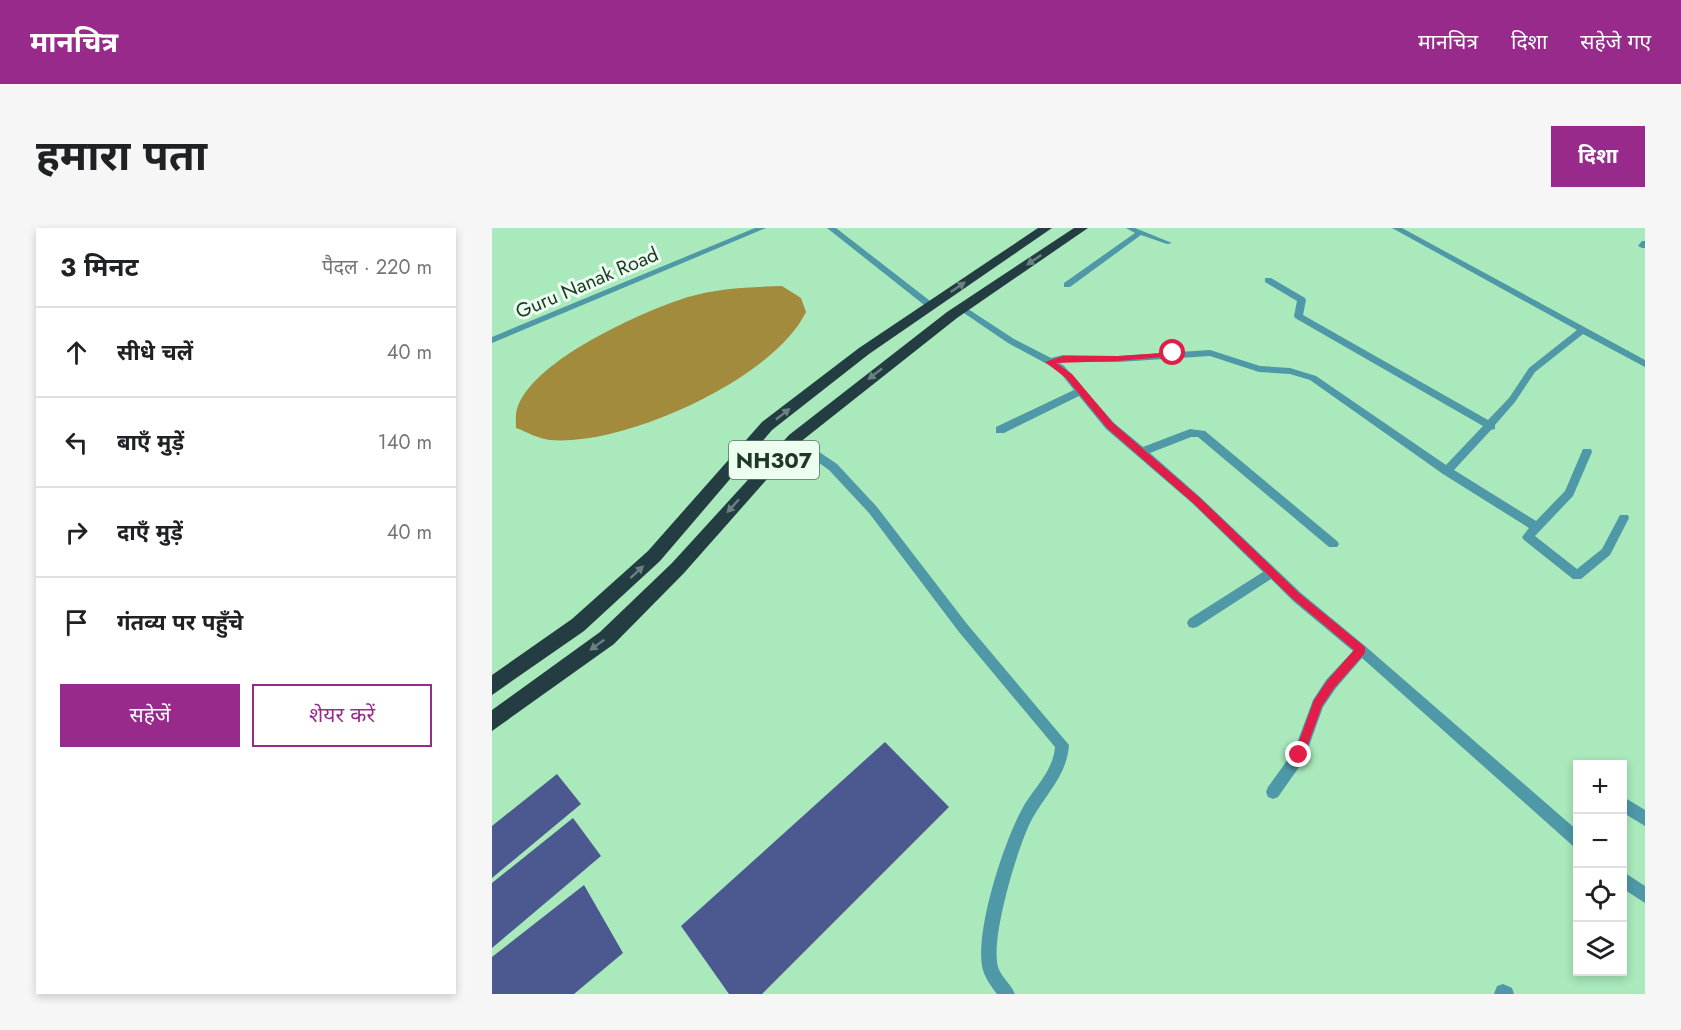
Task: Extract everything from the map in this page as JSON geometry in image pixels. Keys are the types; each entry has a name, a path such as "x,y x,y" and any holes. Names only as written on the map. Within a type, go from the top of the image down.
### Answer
{"highway":[{"name":"NH307","path":"492,686 578,625 654,556 767,426 864,351 1046,228"},
{"name":"NH307","path":"492,722 607,638 678,568 794,439 962,309 1082,228"}],"street":[{"name":"Guru Nanak Road","path":"492,340 762,228"},
{"path":"831,228 931,306"},
{"path":"1396,228 1645,364"},
{"path":"1268,280 1302,300 1298,316 1491,426"},
{"path":"962,309 1060,368 1110,426 1197,500 1271,573 1573,838"},
{"path":"1447,471 1491,426 1532,370 1584,329"},
{"path":"1049,362 1063,358 1118,359 1200,352 1259,369 1300,373 1313,378 1447,471 1537,527"},
{"path":"999,430 1080,391"},
{"path":"1142,452 1190,433 1201,434 1333,544"},
{"path":"794,439 833,467 873,510 963,628 1062,745 1058,766 1026,816 1008,865 996,913 990,967 1007,994"},
{"path":"1587,452 1569,494 1528,537 1576,576 1606,552 1623,519"},
{"path":"1193,623 1271,573"},
{"path":"1274,792 1299,755 1318,704 1330,684 1361,650"},
{"path":"1627,806 1645,819"},
{"path":"1627,881 1645,895"}],"lane":[{"path":"1129,228 1140,233 1151,234 1169,243"},
{"path":"1066,285 1140,233"}],"shaded area":[{"path":"782,286 801,298 806,312 789,337 763,361 730,384 693,404 655,420 616,432 581,439 550,440 516,428 517,408 529,388 546,371 567,355 618,326 668,304 699,294"}],"building":[{"path":"885,742 949,807 762,994 729,994 681,926"},
{"path":"557,774 581,804 492,878 492,826"},
{"path":"573,818 601,856 492,948 492,883"},
{"path":"584,885 623,953 574,994 492,994 492,957"}],"route":[{"path":"1173,353 1118,359 1063,358 1049,362 1069,376 1110,426 1197,500 1297,597 1361,650 1330,684 1318,704 1299,755"}]}
